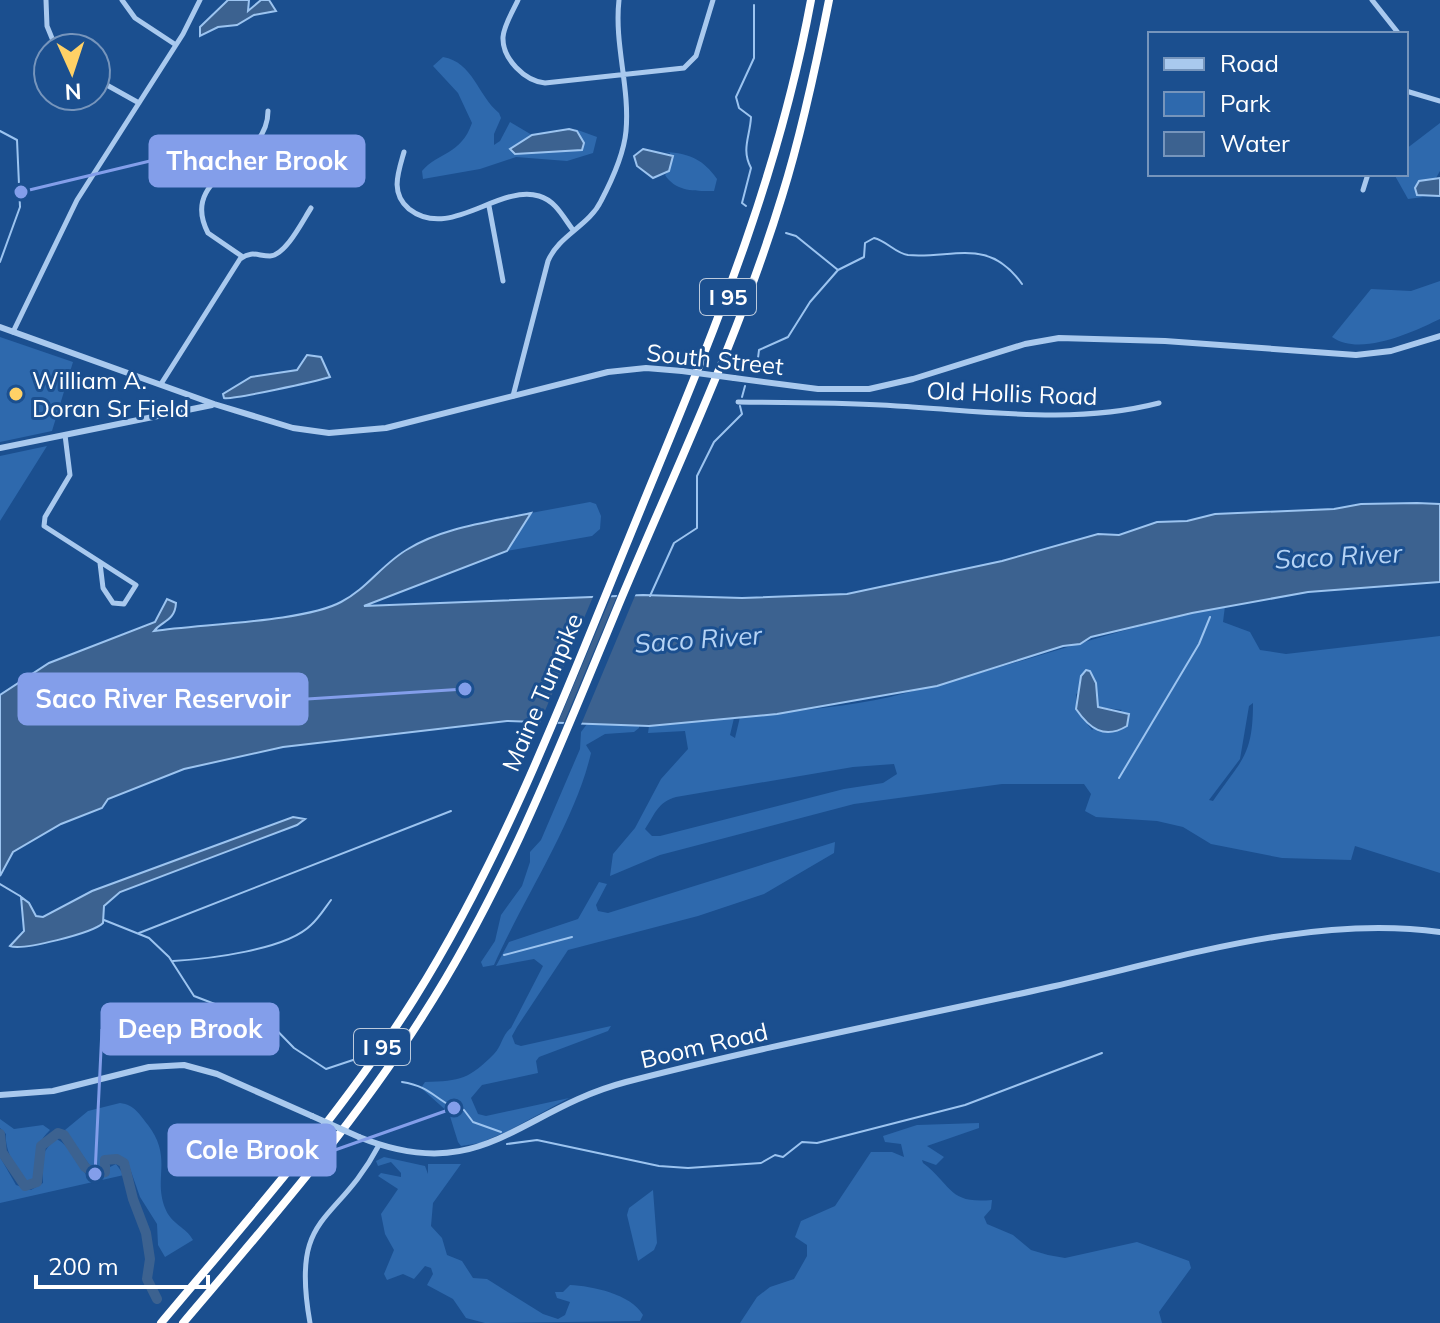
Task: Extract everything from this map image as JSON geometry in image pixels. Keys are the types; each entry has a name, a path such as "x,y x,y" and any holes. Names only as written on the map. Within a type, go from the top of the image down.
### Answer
{"highway":[{"name":"Maine Turnpike","path":"161,1323 289,1172 362,1077 405,1013 460,919 547,735 745,251 781,136 811,0"},
{"name":"Maine Turnpike","path":"183,1323 321,1160 425,1014 500,880 564,735 762,258 800,132 829,0"}],"street":[{"path":"46,0 49,32"},
{"path":"122,0 135,18 176,45"},
{"path":"13,332 77,200 176,45 200,0"},
{"path":"518,0 503,41 509,57 527,77 545,83 674,71 691,63 699,50 713,0"},
{"path":"513,396 548,261 558,244 599,206 624,143 626,125 619,0"},
{"path":"1372,0 1397,32"},
{"path":"112,88 139,103"},
{"path":"1408,92 1440,101"},
{"path":"268,111 261,134 239,162 210,183 203,201 208,233 243,257 279,253 311,208"},
{"path":"404,152 397,192 415,213 442,219 519,197 538,196 554,204 573,230"},
{"path":"1363,190 1367,176"},
{"path":"489,206 503,281"},
{"path":"161,384 243,257"},
{"name":"South Street","path":"0,327 214,404 293,428 337,434 386,428 621,370 682,371 818,389 860,389 904,382 1010,348 1052,339 1165,341 1356,355 1386,353 1440,336"},
{"path":"860,389 861,403"},
{"name":"Old Hollis Road","path":"738,402 861,403 1075,416 1117,414 1159,403"},
{"path":"0,448 214,404"},
{"path":"65,435 70,475 45,517 44,526 136,585 124,604 116,604 107,597 100,563"},
{"name":"Boom Road","path":"0,1095 43,1093 149,1067 184,1065 217,1074 379,1145 417,1155 459,1153 504,1138 576,1100 619,1084 1241,945 1354,928 1440,932"},
{"path":"310,1323 304,1272 311,1236 365,1170 379,1145"}],"green space":[{"path":"443,57 453,60 468,72 499,113 501,118 494,134 494,145 500,141 510,122 532,135 521,145 512,147 515,154 582,150 583,140 575,129 597,137 593,153 567,161 516,157 480,169 423,179 422,171 456,147 472,123 458,93 433,66"},
{"path":"1440,123 1440,171 1436,178 1420,181 1417,195 1423,197 1408,199 1395,176 1408,176 1408,147"},
{"path":"666,152 689,156 701,162 717,179 714,191 686,189 669,181 665,175 669,171 670,153"},
{"path":"1440,281 1440,319 1401,336 1371,344 1344,343 1332,337 1371,289 1411,291"},
{"path":"0,337 73,362 52,431 0,442"},
{"path":"47,446 0,521 0,456"},
{"path":"590,502 596,504 601,516 600,529 592,536 507,551 531,513"},
{"path":"1225,606 1223,622 1250,632 1260,650 1286,654 1440,636 1440,873 1355,846 1351,860 1282,858 1211,844 1183,827 1157,821 1096,817 1085,811 1091,794 1084,784 1002,784 854,804 660,855 610,876 613,854 635,828 661,779 688,749 685,731 648,733 649,726 734,718 730,735 735,738 740,717 834,707 890,697","holes":["1096,683 1098,707 1122,710 1092,730 1076,709 1076,694","1253,703 1251,735 1244,757 1213,801 1209,800 1240,759 1249,706","894,764 897,774 883,783 844,789 660,836 652,836 645,829 661,805 676,797 853,767"]},
{"path":"587,724 639,725 639,728 634,732 605,734 586,745 591,753 561,833 494,965 483,967 481,962 495,941 501,915 522,886 530,852 541,840 580,749 581,732"},
{"path":"835,842 834,853 764,894 698,916 568,950 517,1027 512,1036 515,1044 521,1046 611,1026 608,1031 539,1057 536,1061 538,1073 482,1085 471,1098 478,1114 486,1116 569,1098 508,1131 480,1143 461,1146 449,1113 421,1088 425,1082 447,1081 471,1074 499,1048 543,966 534,959 496,966 509,942 578,919 599,882 607,884 596,905 598,911 608,913"},
{"path":"120,1103 136,1111 155,1137 160,1148 165,1208 193,1240 165,1257 158,1245 157,1224 140,1197 127,1160 104,1156 100,1160 100,1170 93,1170 65,1130 88,1111"},
{"path":"0,1119 14,1129 43,1125 50,1130 39,1145 30,1183 12,1162 6,1134 0,1128"},
{"path":"979,1123 979,1128 927,1146 944,1157 936,1165 922,1160 923,1163 959,1196 978,1201 992,1200 991,1209 984,1217 987,1224 1013,1235 1031,1250 1065,1258 1137,1242 1189,1261 1191,1268 1159,1312 1162,1323 740,1323 757,1297 770,1287 794,1279 807,1256 807,1245 795,1237 801,1221 835,1206 871,1152 892,1152 904,1157 901,1144 885,1142 883,1136 917,1125"},
{"path":"54,1138 64,1145 89,1177 108,1176 110,1167 116,1164 124,1175 0,1203 0,1157 16,1185 31,1190 43,1183 42,1156"},
{"path":"384,1157 425,1166 428,1174 428,1164 461,1164 433,1203 431,1226 442,1238 447,1255 462,1261 473,1278 487,1279 543,1314 558,1319 565,1315 570,1302 557,1298 555,1292 563,1292 570,1285 600,1289 630,1302 643,1315 640,1321 485,1323 466,1318 453,1299 427,1285 433,1274 431,1268 425,1266 414,1279 403,1274 387,1280 384,1274 394,1250 385,1234 381,1214 398,1189 378,1176 381,1173 401,1177 401,1173 391,1162 378,1166 376,1161"},
{"path":"653,1190 657,1243 654,1250 638,1261 627,1215 629,1208"}],"water":[{"path":"228,0 249,0 248,11 261,0 269,0 276,11 254,15 237,25 218,27 200,36 200,27"},
{"path":"569,129 577,131 584,143 582,150 515,154 510,149 532,135"},
{"path":"643,149 673,156 669,171 653,178 637,166 634,156"},
{"path":"1440,178 1440,196 1417,195 1415,188 1419,181"},
{"path":"307,355 321,357 330,377 224,398 223,394 251,377 297,370"},
{"name":"Saco River","path":"1440,504 1440,582 1308,592 1192,613 1091,637 1080,644 1063,646 937,686 777,714 649,726 507,721 283,747 184,769 108,799 102,808 61,824 13,852 0,876 0,695 49,663 155,622 167,599 176,603 173,614 154,631 303,614 324,609 350,597 399,555 437,535 531,513 507,551 364,606 643,595 742,598 847,594 1002,561 1098,534 1119,535 1157,522 1187,521 1215,514"},
{"path":"1086,670 1090,671 1096,683 1098,707 1129,714 1127,726 1111,732 1098,730 1086,722 1076,709 1081,676"},
{"path":"293,817 305,819 297,825 120,892 104,906 103,923 97,927 42,944 10,946 24,931 21,897 29,903 36,916 43,917 92,891"}],"pier":[{"path":"619,591 637,591 580,727 563,725"},
{"path":"595,592 613,592 557,725 539,725"}],"waterway":[{"path":"746,206 742,203 751,168 746,149 751,117 739,108 736,97 754,58 754,5"},
{"path":"0,131 17,140 20,207 0,262"},
{"path":"758,358 759,350 788,337 810,302 838,270 796,236 786,233"},
{"path":"838,270 864,257 865,243 874,238 908,255 983,255 1009,269 1022,284"},
{"path":"742,397 745,386"},
{"path":"650,596 674,543 697,528 697,476 714,442 742,414 740,406"},
{"path":"1119,778 1199,644 1210,617"},
{"path":"139,933 451,811"},
{"path":"0,884 20,896"},
{"path":"173,961 225,955 284,941 311,925 331,900"},
{"path":"104,920 149,938 169,957 194,996 220,1006 259,1012 294,1048 326,1069 356,1059"},
{"path":"504,955 572,937"},
{"path":"507,1144 537,1140 659,1166 688,1168 761,1163 775,1155 783,1157 802,1142 817,1143 965,1105 1102,1053"},
{"path":"402,1082 422,1088 447,1104 464,1110 473,1122 501,1132"},
{"path":"0,1134 2,1152 25,1186 37,1182 41,1146 58,1133 64,1135 85,1167 95,1174 105,1172 105,1160 117,1159 124,1163 146,1233 150,1259 147,1279 157,1299"}],"place":[{"name":"Thacher Brook","path":"21,192"},
{"name":"William A. Doran Sr Field","path":"16,394"},
{"name":"Saco River Reservoir","path":"465,689"},
{"name":"Cole Brook","path":"454,1108"},
{"name":"Deep Brook","path":"95,1174"}]}
